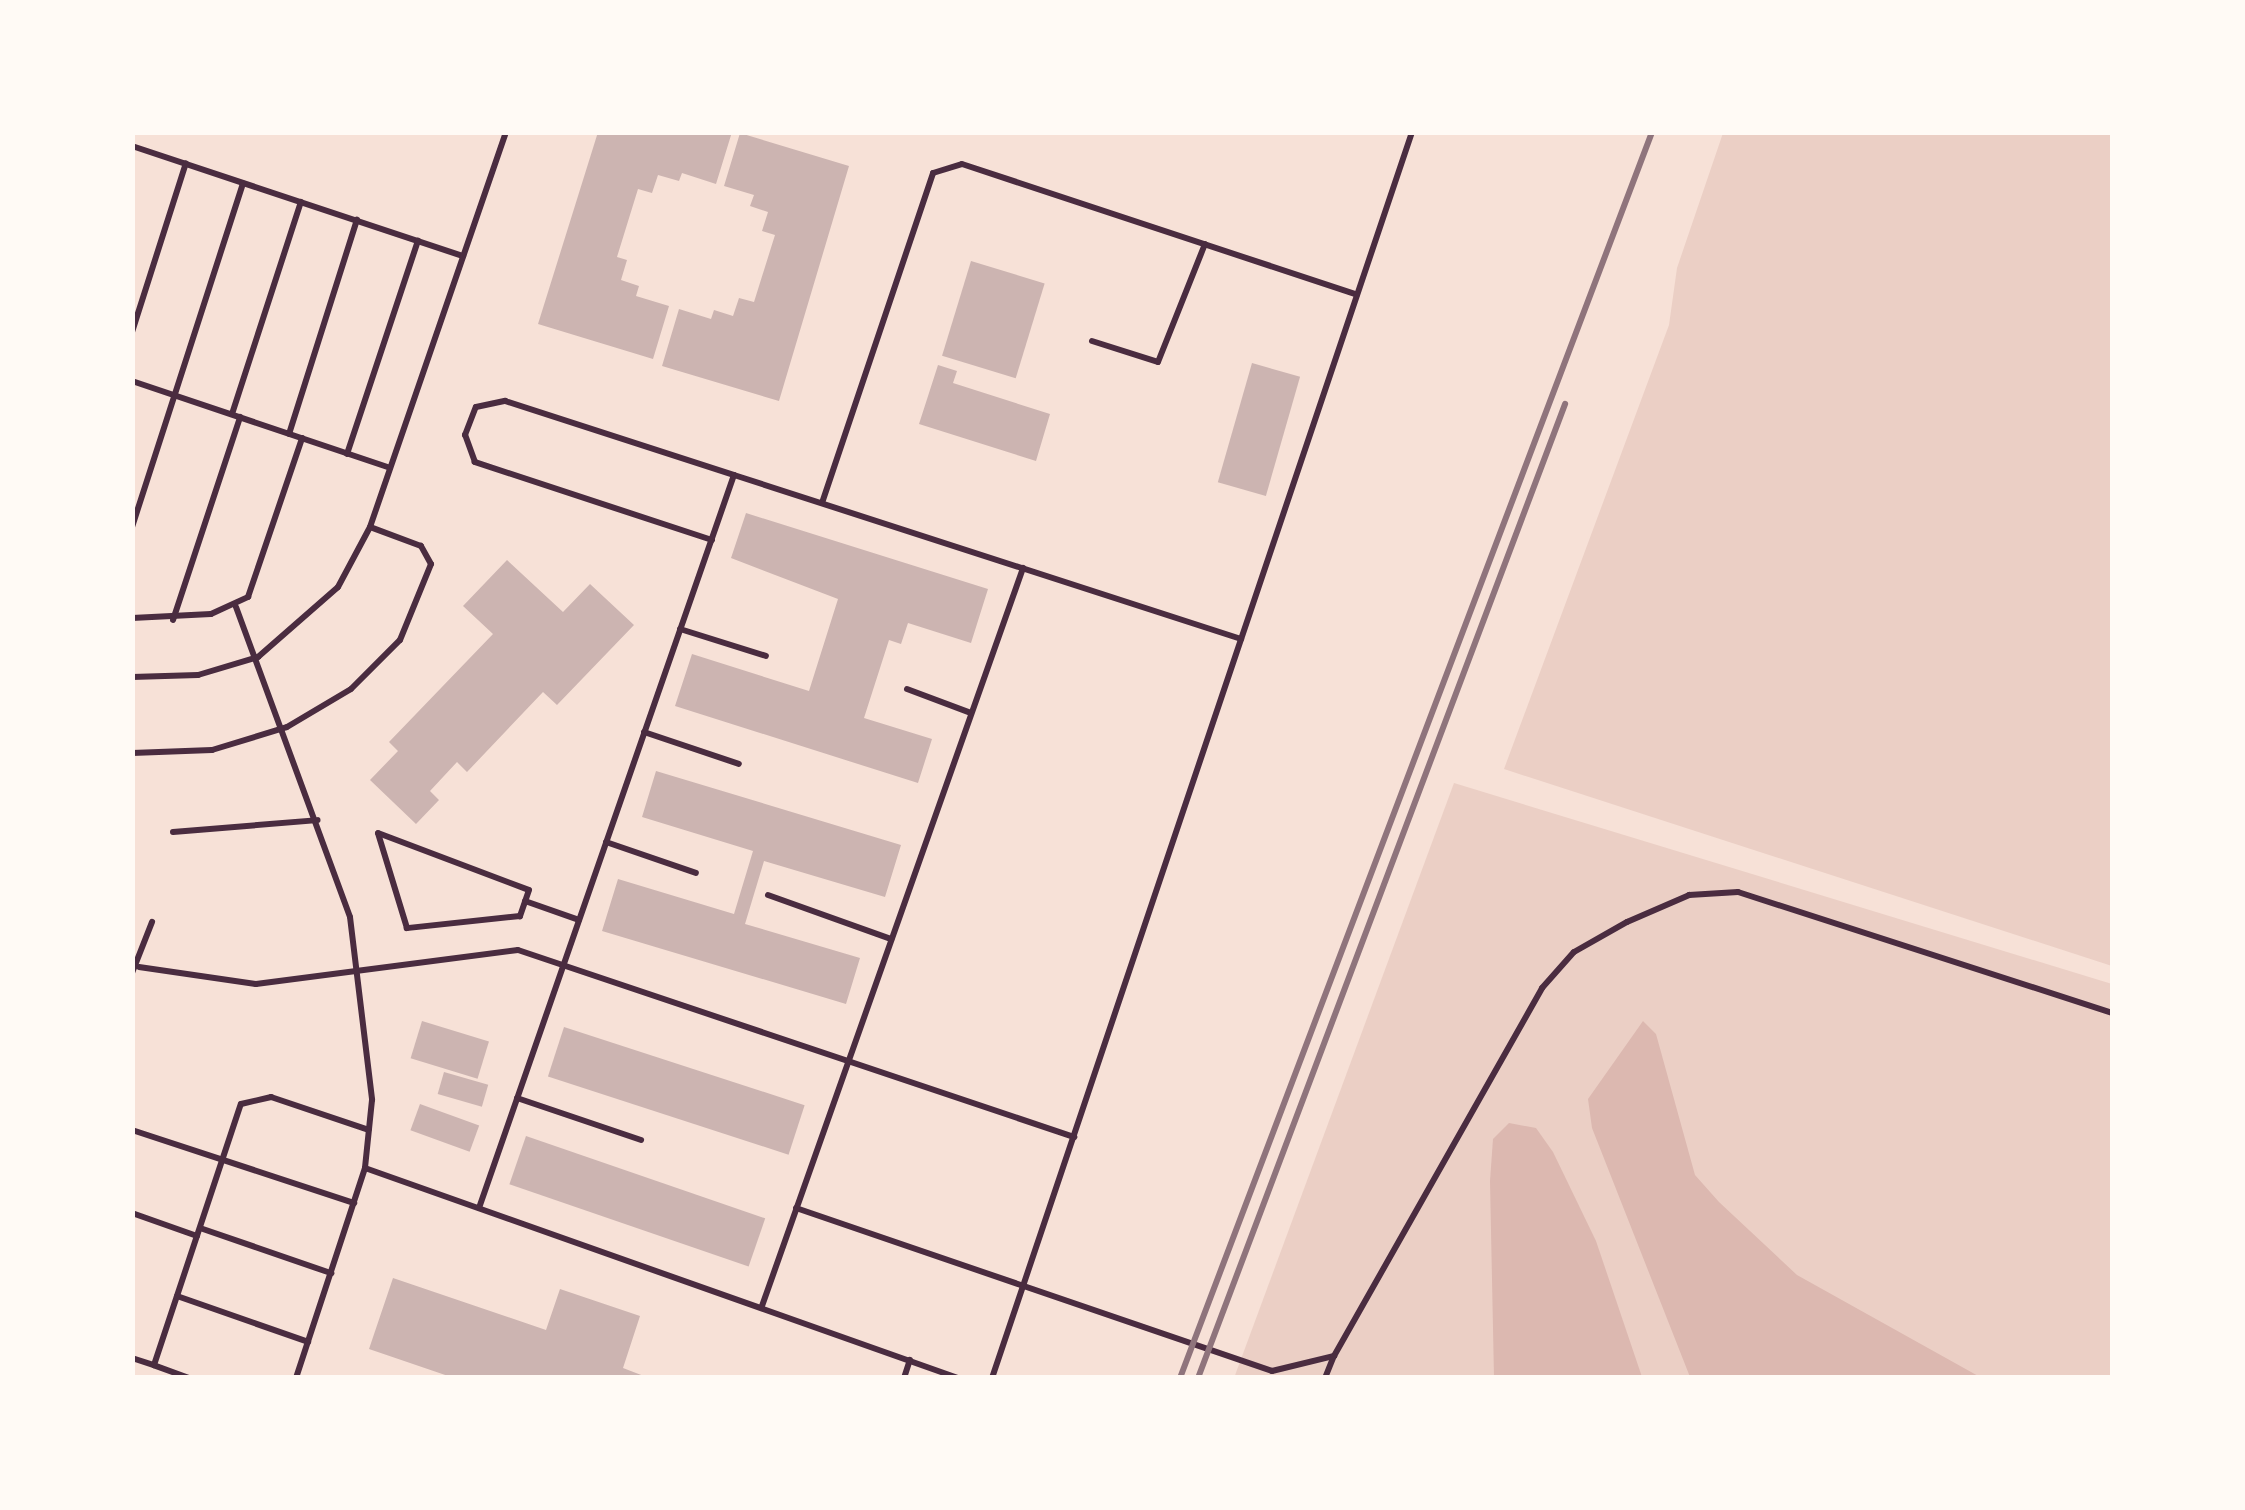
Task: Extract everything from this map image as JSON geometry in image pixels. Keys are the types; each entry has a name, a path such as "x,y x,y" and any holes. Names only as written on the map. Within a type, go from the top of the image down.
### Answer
{"lane":[{"path":"132,676 198,675 258,657 338,587 370,527 506,132"},
{"path":"992,1378 1412,132"},
{"path":"132,146 463,256"},
{"path":"132,332 186,164"},
{"path":"822,504 933,172 962,164 1357,295"},
{"path":"132,527 243,183"},
{"path":"173,621 301,202"},
{"path":"289,434 357,220"},
{"path":"347,454 418,241"},
{"path":"1092,341 1158,362 1205,244"},
{"path":"132,380 390,468"},
{"path":"712,540 475,462 465,435 476,407 506,401 1241,639"},
{"path":"296,1378 365,1168 369,1130 356,968 318,820 287,727 236,607 302,438"},
{"path":"479,1208 734,475"},
{"path":"132,754 212,750 287,727 351,690 400,640 426,594 431,564 421,546 370,527"},
{"path":"762,1306 1022,568"},
{"path":"132,618 173,621 236,607"},
{"path":"680,629 766,656"},
{"path":"907,689 971,713"},
{"path":"644,732 739,764"},
{"path":"173,832 318,820"},
{"path":"378,833 529,890 526,901 520,916 407,928 378,833"},
{"path":"606,842 696,873"},
{"path":"1326,1378 1334,1356 1542,988 1574,952 1627,922 1690,896 1738,892 2112,1013"},
{"path":"768,895 891,939"},
{"path":"526,901 578,920"},
{"path":"152,922 136,970 256,984 518,950 1074,1137"},
{"path":"154,1365 241,1104 255,1096 369,1130"},
{"path":"517,1098 641,1140"},
{"path":"132,1130 354,1202"},
{"path":"365,1168 958,1378"},
{"path":"796,1208 1024,1284 1274,1374 1334,1356"},
{"path":"132,1213 330,1274"},
{"path":"176,1296 308,1342"},
{"path":"132,1358 189,1378"},
{"path":"904,1378 910,1360"}],"shaded area":[{"path":"1723,133 2112,133 2112,966 1504,769 1669,325 1677,268"},
{"path":"1454,783 2112,984 2112,1377 1234,1378"},
{"path":"1643,1021 1656,1034 1695,1175 1719,1202 1797,1275 1980,1377 1690,1377 1592,1128 1588,1099"},
{"path":"1509,1123 1536,1128 1553,1152 1596,1241 1642,1377 1494,1377 1490,1181 1493,1139"}],"building":[{"path":"598,132 732,132 716,184 682,173 679,181 658,175 652,193 638,189 617,257 627,260 621,280 639,286 636,296 669,306 653,359 538,324"},
{"path":"740,133 849,166 779,401 662,366 679,309 711,319 714,310 733,316 739,298 754,302 775,235 762,231 768,212 750,206 754,195 724,186"},
{"path":"971,261 1045,284 1016,378 942,356"},
{"path":"1252,363 1300,377 1266,496 1218,482"},
{"path":"938,365 957,371 953,383 1050,414 1036,461 919,424"},
{"path":"746,513 988,589 971,643 908,623 901,644 889,640 864,718 932,739 918,783 675,706 692,654 809,691 838,599 731,558"},
{"path":"507,560 563,612 590,584 634,625 557,705 543,692 467,772 457,762 430,791 439,800 416,824 370,780 398,751 389,742 493,634 463,606"},
{"path":"656,771 901,845 885,897 764,861 745,924 860,958 846,1004 602,931 618,879 734,914 753,851 642,817"},
{"path":"422,1021 489,1041 478,1079 411,1058"},
{"path":"564,1027 805,1105 789,1155 548,1076"},
{"path":"444,1072 488,1085 482,1107 438,1094"},
{"path":"420,1104 479,1126 470,1152 410,1130"},
{"path":"526,1136 765,1218 749,1267 509,1184"},
{"path":"393,1278 546,1330 560,1289 640,1316 623,1368 649,1378 454,1378 369,1349"}],"railway":[{"path":"1180,1378 1652,132"},
{"path":"1198,1378 1565,404"}]}
